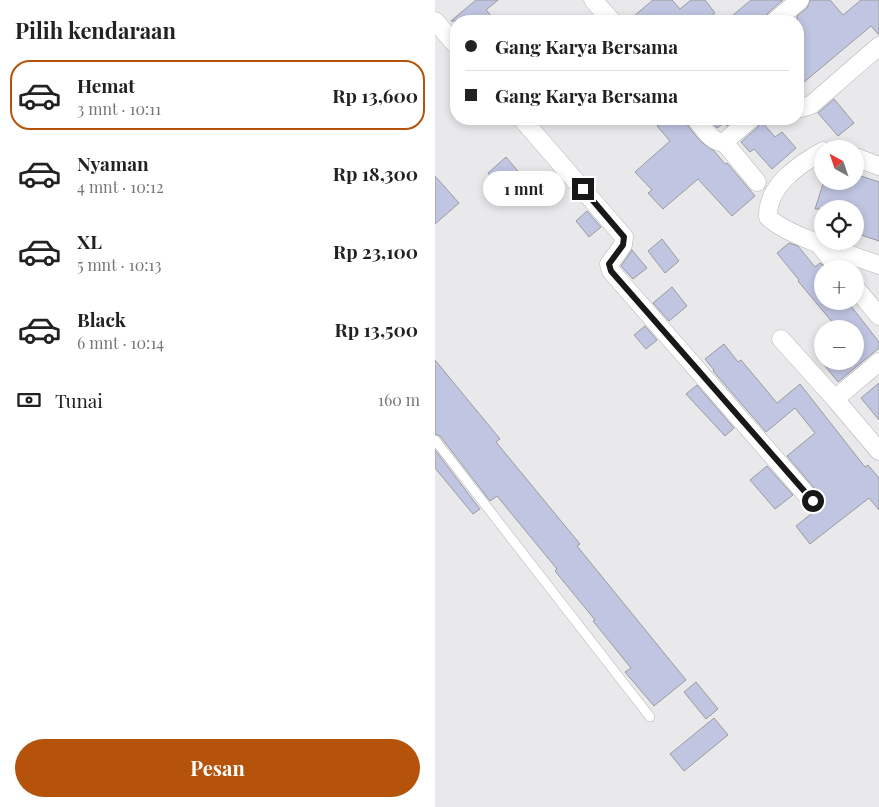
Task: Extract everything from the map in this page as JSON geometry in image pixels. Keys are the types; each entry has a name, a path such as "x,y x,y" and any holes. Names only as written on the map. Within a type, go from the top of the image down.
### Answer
{"street":[{"path":"593,0 607,15"},
{"path":"782,15 800,0"},
{"path":"435,21 450,37"},
{"path":"804,107 811,105 879,46"},
{"path":"527,125 624,237 623,245 609,264 611,271 813,501"},
{"path":"701,125 715,141 720,143 724,142 744,125"},
{"path":"724,142 757,182"},
{"path":"814,156 776,188 771,196 768,208 769,217 773,222 814,241"},
{"path":"864,160 879,166"},
{"path":"824,250 832,260"},
{"path":"839,250 879,265"},
{"path":"864,298 879,316"},
{"path":"781,340 879,451"},
{"path":"835,399 879,362"}],"lane":[{"path":"435,440 650,717"}],"building":[{"path":"476,0 498,0 486,10 491,15 458,15"},
{"path":"653,0 672,0 680,9 691,0 705,0 715,13 712,15 635,15"},
{"path":"751,0 783,0 767,15 733,15"},
{"path":"810,0 830,0 843,15 861,0 879,0 879,35 871,26 804,82 804,15 798,15 807,8"},
{"path":"834,99 854,123 838,136 818,113"},
{"path":"688,125 700,141 714,151 725,164 727,163 755,196 732,216 698,179 663,209 648,193 652,190 635,172 670,141 657,126"},
{"path":"759,125 764,125 775,137 782,132 796,148 772,169 754,149 750,152 741,142"},
{"path":"506,157 523,177 505,193 488,173"},
{"path":"435,176 459,203 435,224"},
{"path":"864,177 879,182 879,241 864,236 864,200 818,200 821,190 864,190"},
{"path":"587,211 601,227 589,237 576,221"},
{"path":"662,239 679,261 665,273 648,251"},
{"path":"789,243 798,246 814,266 814,300 798,281 777,253"},
{"path":"632,250 647,268 633,279 621,266"},
{"path":"672,287 687,306 669,321 653,303"},
{"path":"822,310 854,310 862,320 830,320"},
{"path":"864,323 879,342 879,348 864,360"},
{"path":"645,326 657,340 646,349 634,335"},
{"path":"724,344 738,362 741,360 777,403 800,384 865,467 868,465 879,478 879,510 869,498 810,544 796,526 826,502 787,456 815,433 795,408 766,432 713,371 705,359"},
{"path":"435,360 500,439 496,442 580,544 577,546 686,680 654,706 625,672 631,668 555,571 557,569 497,496 490,501 440,436 435,434"},
{"path":"828,370 852,370 838,382"},
{"path":"879,383 879,420 861,398"},
{"path":"697,385 734,428 725,436 686,394"},
{"path":"435,450 480,509 473,514 435,468"},
{"path":"767,466 793,495 775,509 750,480"},
{"path":"696,682 718,709 706,719 684,692"},
{"path":"714,718 728,735 684,771 670,754"}],"route":[{"path":"583,189 620,230 624,237 625,242 609,264 611,271 813,501"}]}
